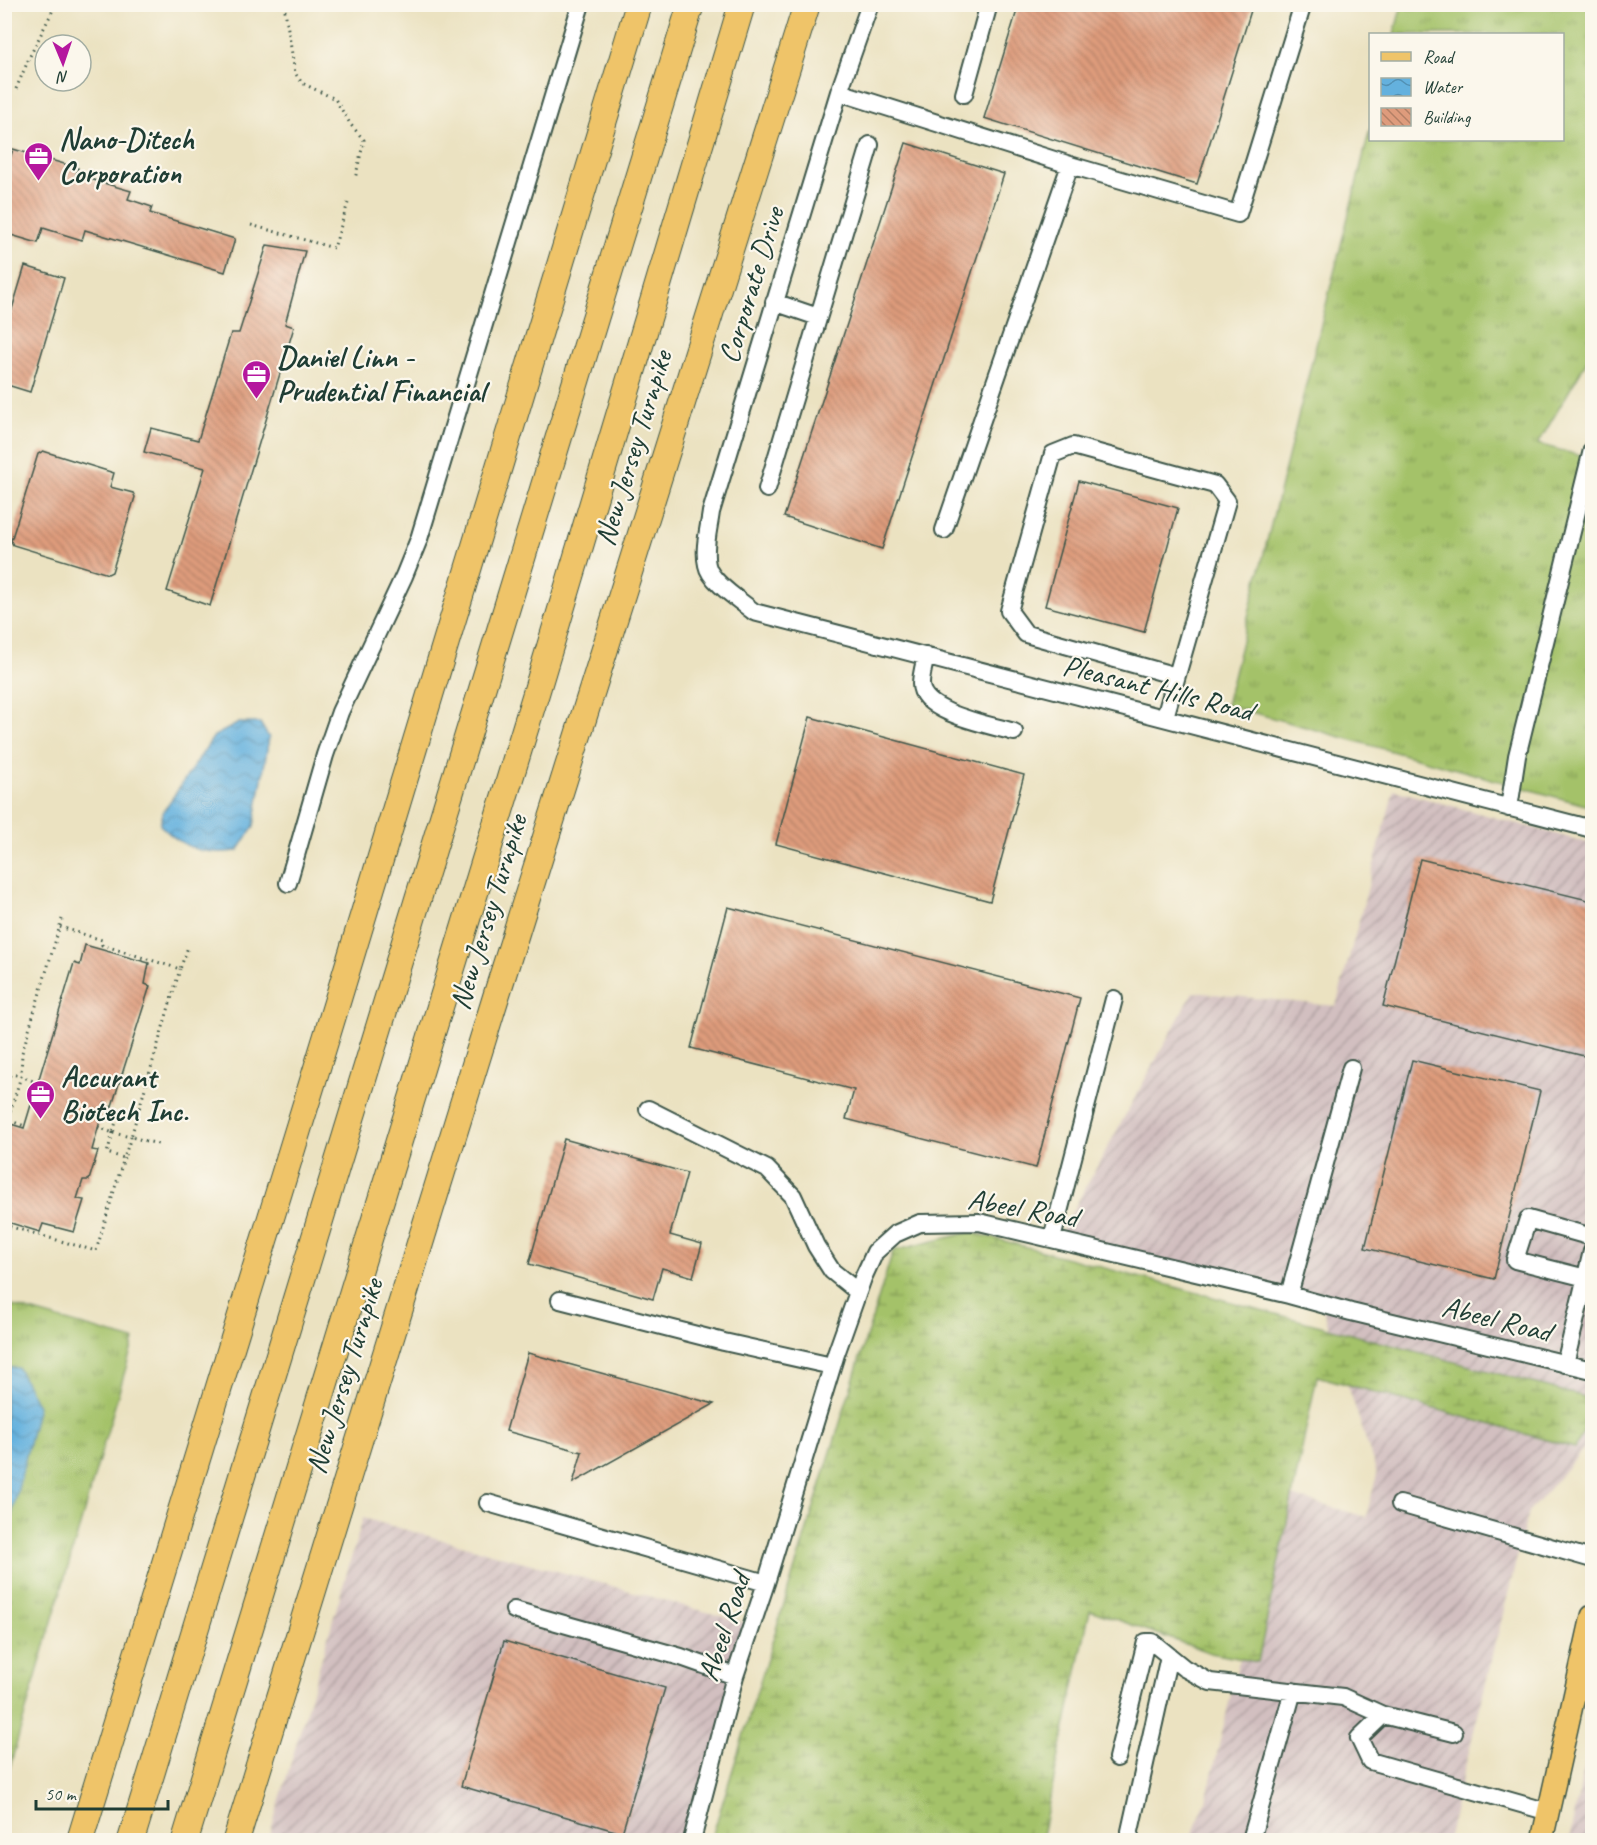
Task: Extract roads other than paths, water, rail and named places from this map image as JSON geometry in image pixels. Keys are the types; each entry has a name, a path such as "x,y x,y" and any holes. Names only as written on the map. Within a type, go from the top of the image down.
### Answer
{"highway":[{"path":"80,1840 328,1032 639,4"},
{"path":"131,1840 256,1437 691,4"},
{"name":"New Jersey Turnpike","path":"185,1840 530,713 742,4"},
{"name":"New Jersey Turnpike","path":"236,1840 495,1000 807,4"}],"main road":[{"path":"1542,1840 1585,1674 1593,1616"}],"street":[{"path":"288,883 325,755 340,712 419,539 581,4"},
{"name":"Corporate Drive","path":"717,583 707,566 707,536 711,512 839,92 870,4"},
{"path":"964,93 989,4"},
{"path":"839,92 1070,165 1238,214 1303,4"},
{"path":"767,489 870,145"},
{"path":"944,530 1070,165"},
{"path":"774,302 818,317"},
{"path":"1165,717 1227,501 1215,486 1073,446 1053,453 1008,611 1026,633 1176,676"},
{"path":"1509,808 1517,756 1593,450"},
{"name":"Pleasant Hills Road","path":"717,583 754,612 1593,830"},
{"path":"926,656 920,686 927,700 945,712 1014,732"},
{"path":"1052,1239 1114,999"},
{"path":"1289,1295 1350,1068"},
{"path":"648,1109 768,1169 793,1196 816,1246 832,1271 858,1292"},
{"path":"1586,1278 1515,1260 1528,1219 1593,1237"},
{"name":"Abeel Road","path":"692,1840 735,1676 766,1583 832,1366 875,1251 895,1234 920,1223 979,1222 1593,1370"},
{"path":"1565,1364 1593,1251"},
{"path":"560,1300 724,1342 832,1366"},
{"path":"488,1503 766,1583"},
{"path":"1400,1504 1593,1558"},
{"path":"514,1611 681,1657 735,1676"},
{"path":"1117,1758 1146,1642 1152,1642 1184,1668 1210,1682 1343,1697 1383,1714 1454,1733"},
{"path":"1128,1840 1169,1656"},
{"path":"1251,1840 1293,1691"},
{"path":"1383,1714 1359,1738 1370,1761 1549,1812"}],"water":[{"path":"239,723 260,723 269,738 254,826 238,851 215,852 196,849 178,840 160,825 163,812 214,736"},
{"path":"5,1367 18,1368 38,1406 5,1543"}],"place":[{"name":"Nano-Ditech Corporation","path":"38,182"},
{"name":"Daniel Linn - Prudential Financial","path":"256,400"},
{"name":"Accurant Biotech Inc.","path":"40,1120"}]}
